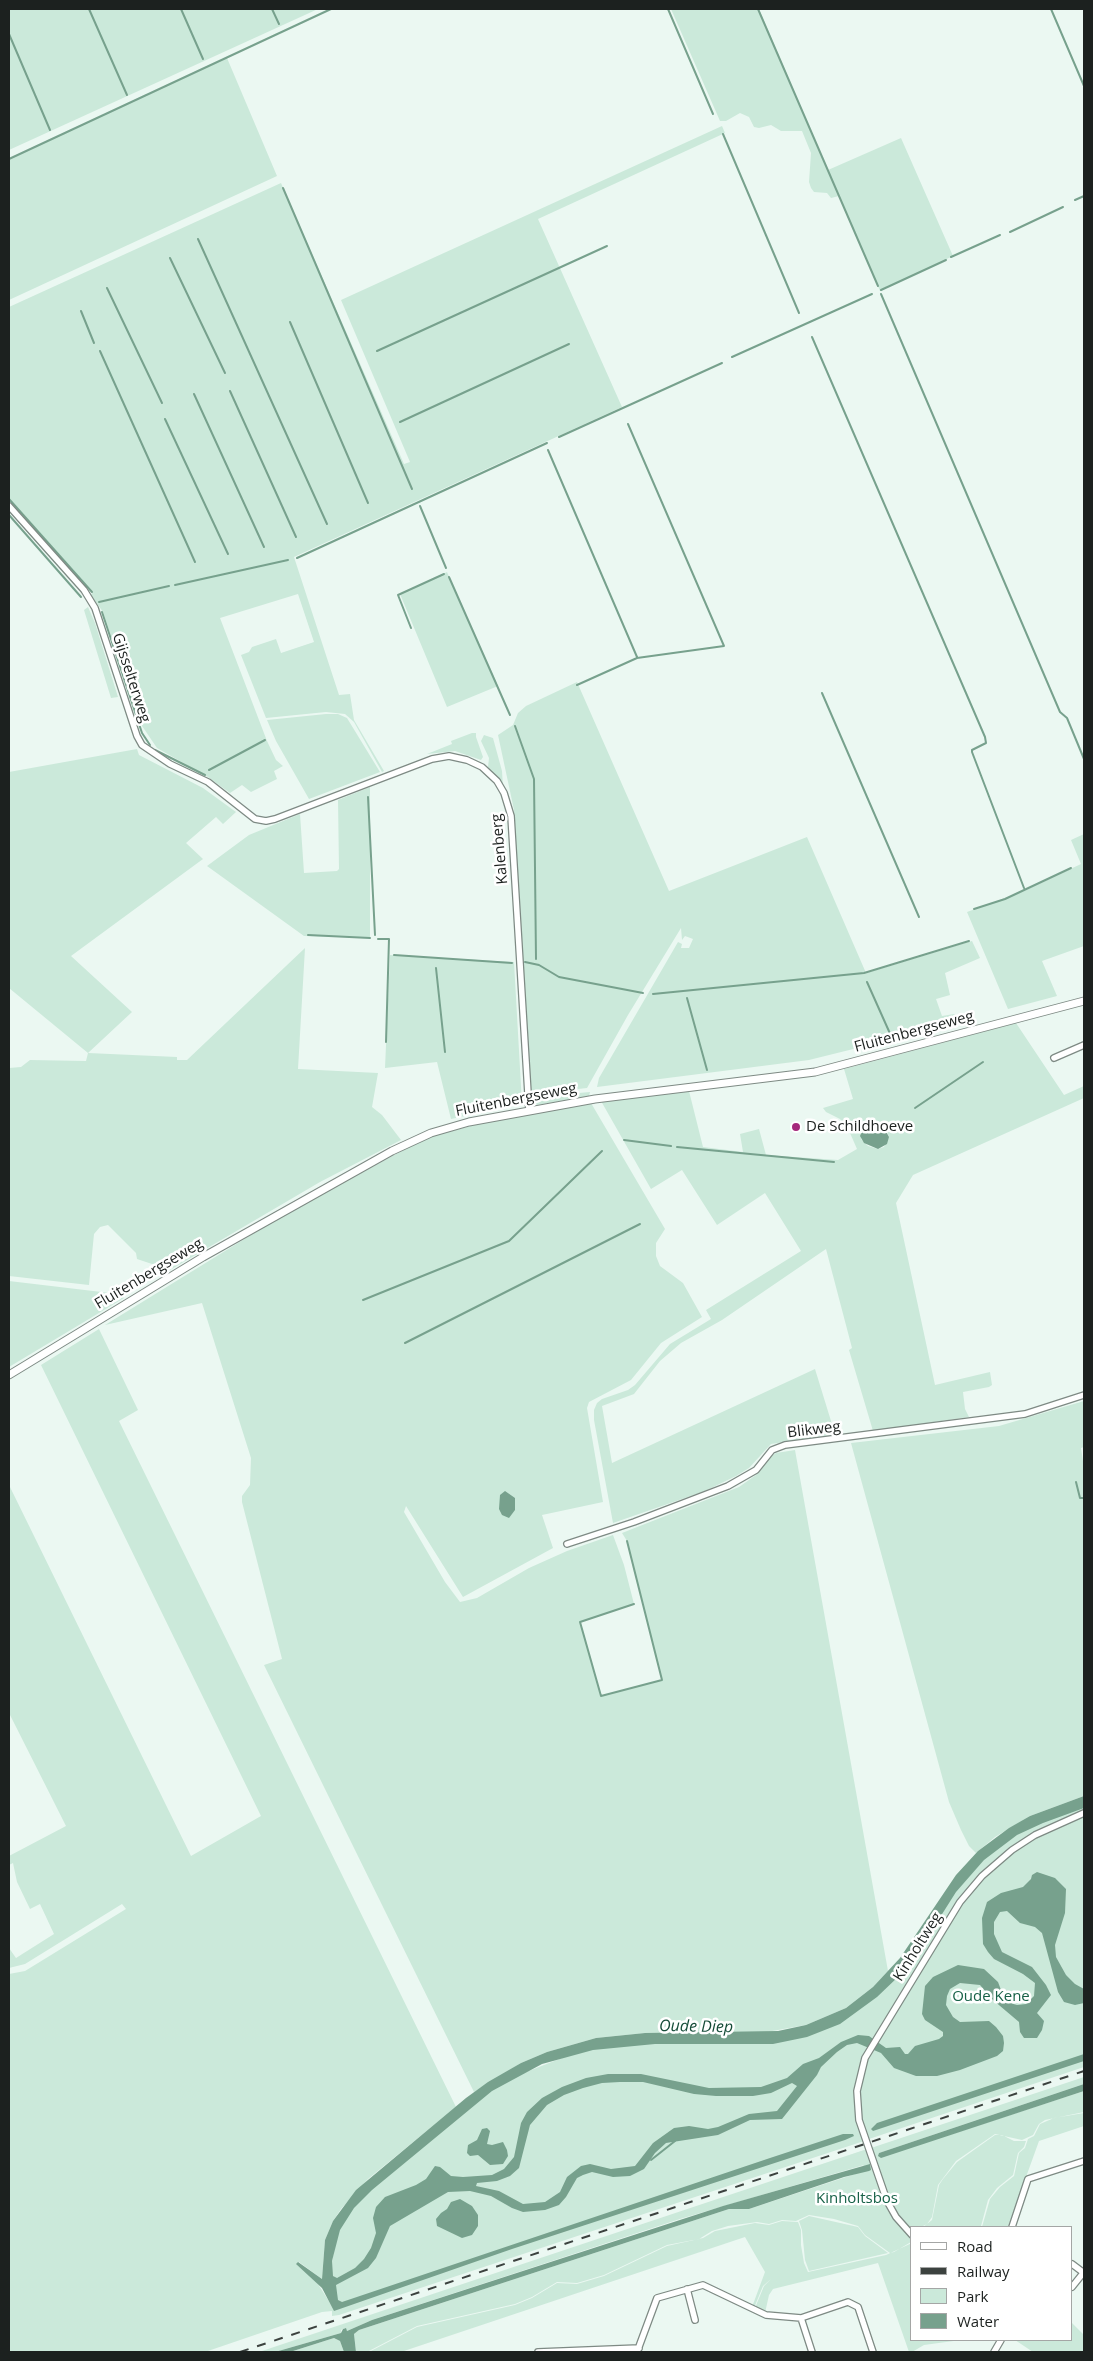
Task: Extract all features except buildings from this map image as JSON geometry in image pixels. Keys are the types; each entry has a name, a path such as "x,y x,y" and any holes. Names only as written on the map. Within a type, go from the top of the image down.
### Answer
{"street":[{"name":"Gijsselterweg","path":"9,506 84,590 95,608 137,736 142,745 170,764 208,782 255,819 263,821"},
{"name":"Kalenberg","path":"263,821 275,820 432,758 449,756 467,760 482,768 497,781 504,793 511,816 529,1110"},
{"name":"Fluitenbergseweg","path":"9,1376 203,1257 392,1151 431,1133 454,1125 595,1099 815,1072 1084,1001"},
{"path":"1054,1058 1084,1044"},
{"name":"Blikweg","path":"567,1544 634,1522 728,1486 756,1470 772,1450 785,1445 1025,1414 1084,1395"},
{"name":"Kinholtweg","path":"910,2232 889,2206 859,2120 857,2098 860,2070 869,2050 960,1902 982,1876 1012,1850 1035,1835 1084,1812"},
{"path":"1012,2226 1028,2180 1084,2161"},
{"path":"1073,2265 1084,2272 1073,2286"},
{"path":"538,2352 638,2350 655,2300 663,2295 703,2285 761,2314 801,2318 848,2302 858,2307 873,2352"},
{"path":"687,2289 695,2320"},
{"path":"801,2318 812,2352"},
{"path":"994,2352 1000,2341"}],"green space":[{"path":"9,9 318,9 9,150"},
{"path":"671,9 759,9 828,170 901,138 953,256 880,291 839,196 831,198 827,193 814,192 811,188 809,182 811,153 802,131 781,131 771,125 759,128 754,127 749,117 740,113 726,121 720,121"},
{"path":"227,58 277,176 9,300 9,159"},
{"path":"722,126 725,133 538,219 622,407 294,557 339,695 350,694 354,720 384,771 382,772 354,722 345,714 326,712 266,718 241,655 249,652 252,647 276,639 281,653 314,642 298,594 220,618 267,741 276,760 283,766 274,771 277,779 251,792 242,785 230,793 208,777 157,748 140,723 103,612 91,595 93,592 9,498 9,307 281,183 404,464 410,462 341,300"},
{"path":"447,572 498,686 447,707 400,594"},
{"path":"88,607 95,623 118,697 111,698 84,610"},
{"path":"577,682 669,891 807,837 866,973 972,941 980,958 945,973 950,995 936,999 942,1016 959,1015 962,1022 809,1060 597,1087 599,1078 678,942 682,944 681,948 689,948 693,939 685,936 682,940 681,928 628,1015 587,1088 533,1094 530,1092 514,810 498,735 513,725 518,713 526,706"},
{"path":"338,714 347,718 380,772 309,799 276,741 267,720"},
{"path":"476,733 483,757 481,760 455,751 427,754 452,744 451,741"},
{"path":"484,735 493,738 502,771 503,787 488,767 489,758 481,741"},
{"path":"137,749 139,755 203,788 236,812 223,824 216,817 186,843 203,859 71,956 132,1012 88,1053 9,988 9,772"},
{"path":"370,787 370,938 304,936 207,866 249,835 300,814 304,873 337,871 339,869 338,800"},
{"path":"1084,834 1084,946 1042,961 1057,996 1008,1009 967,912 1024,891 1081,864 1071,840"},
{"path":"305,948 298,1069 378,1073 372,1107 382,1115 401,1140 320,1182 170,1270 137,1259 136,1253 108,1225 100,1227 94,1234 89,1285 9,1276 9,1068 21,1067 30,1060 86,1061 88,1053 177,1057 177,1060 187,1060"},
{"path":"390,955 514,962 522,1104 451,1119 437,1062 385,1068"},
{"path":"1016,1023 1064,1095 1084,1086 1084,1098 913,1175 896,1203 935,1385 990,1372 992,1385 963,1392 965,1409 969,1417 873,1431 849,1350 852,1348 826,1249 722,1320 681,1343 660,1361 634,1394 602,1406 612,1463 815,1369 835,1434 771,1444 749,1468 736,1476 705,1491 613,1523 594,1420 594,1410 597,1403 602,1399 628,1390 635,1385 670,1344 711,1319 706,1310 801,1251 765,1193 717,1225 682,1170 651,1189 601,1101 689,1091 703,1147 743,1152 740,1134 759,1129 766,1155 838,1160 857,1149 850,1133 840,1119 826,1112 823,1108 853,1099 844,1069","holes":["874,1121 886,1129 889,1137 884,1147 878,1149 868,1146 861,1139"]},
{"path":"590,1092 589,1096 537,1105 531,1099 534,1097"},
{"path":"591,1103 665,1229 656,1243 656,1256 660,1266 683,1283 702,1317 661,1343 631,1380 589,1402 587,1408 603,1502 542,1515 553,1548 463,1597 406,1506 404,1512 445,1582 460,1602 477,1598 529,1568 567,1551 613,1535 624,1565 634,1604 580,1622 601,1696 662,1680 627,1541 622,1533 739,1487 756,1475 769,1458 776,1453 795,1450 888,1971 873,1987 846,2008 806,2025 761,2033 645,2033 596,2038 547,2052 521,2063 474,2092 264,1665 282,1659 242,1502 242,1496 250,1485 251,1458 202,1303 105,1325 285,1214 426,1138 478,1124"},
{"path":"9,1281 120,1294 124,1298 9,1367"},
{"name":"Oude Kene","path":"99,1329 138,1410 119,1421 456,2107 368,2179 341,2209 333,2221 325,2240 322,2279 299,2262 297,2264 316,2281 332,2306 334,2278 332,2261 338,2217 485,2088 585,2049 709,2036 771,2035 802,2029 833,2018 859,2003 886,1979 924,1930 954,1881 996,1840 1032,1821 1084,1799 1084,2067 869,2139 868,2136 863,2138 864,2141 339,2315 332,2316 332,2311 322,2312 205,2352 9,2352 9,1974 25,1971 126,1909 122,1904 25,1964 9,1968 9,1948 16,1958 54,1934 40,1904 30,1909 17,1882 13,1863 9,1865 9,1856 66,1826 9,1713 9,1485 191,1856 261,1816 41,1365"},
{"path":"1084,1401 1084,1447 1081,1448 1084,1468 1084,1796 1030,1816 995,1837 976,1853 969,1846 949,1802 851,1443 999,1426"},
{"path":"1084,2077 1084,2084 879,2153 881,2157 1084,2091 1084,2112 1045,2120 1039,2124 1033,2135 1022,2140 995,2134 956,2161 938,2185 932,2217 923,2226 910,2226 910,2230 891,2204 871,2148"},
{"path":"1084,2113 1084,2126 1039,2141 1008,2226 982,2226 990,2199 1000,2187 1014,2176 1019,2153 1025,2148 1028,2139 1034,2136 1040,2124 1054,2118"},
{"path":"995,2135 1002,2135 1014,2141 1026,2141 1024,2147 1018,2153 1013,2175 997,2188 988,2200 981,2226 924,2226 932,2220 939,2185 957,2162"},
{"name":"Kinholtsbos","path":"867,2149 886,2207 898,2224 910,2236 910,2243 890,2253 865,2235 858,2226 834,2219 809,2215 796,2221 782,2220 769,2224 757,2222 728,2226 712,2231 699,2239 667,2245 604,2275 577,2283 557,2282 532,2297 515,2304 417,2326 367,2352 356,2352 354,2334 359,2330 729,2209 749,2209 855,2174 864,2165 680,2219 372,2320 347,2331 345,2328 341,2330 341,2333 275,2352 259,2352"},
{"path":"809,2216 858,2227 865,2236 888,2253 809,2271 805,2260 802,2230 799,2221"},
{"path":"782,2221 798,2222 801,2230 804,2263 808,2272 776,2279 886,2255 910,2244 910,2341 954,2341 924,2345 909,2352 878,2263 773,2289 769,2295 765,2313 755,2308 764,2286 771,2279 763,2286 754,2308 752,2307 765,2272 745,2237 401,2352 369,2352 417,2327 515,2305 532,2298 557,2283 577,2284 604,2276 667,2246 703,2238 715,2231 755,2223 769,2225"},
{"path":"1073,2324 1084,2335 1084,2352 1033,2352 1016,2341 1073,2341"},
{"path":"334,2338 340,2341 344,2352 290,2352"}],"water":[{"path":"874,1121 882,1124 889,1137 887,1144 878,1149 864,1143 860,1136 865,1124"},
{"path":"505,1491 515,1498 515,1510 509,1518 502,1515 499,1509 500,1495"},
{"path":"1084,1796 1084,1808 1017,1835 984,1860 956,1892 920,1949 899,1976 877,1997 840,2024 807,2037 773,2044 655,2044 593,2050 542,2064 492,2091 372,2190 354,2208 340,2230 332,2261 333,2276 337,2278 355,2268 364,2259 371,2248 376,2233 373,2218 376,2207 385,2197 426,2179 435,2166 440,2167 451,2176 463,2177 492,2175 504,2169 514,2157 521,2123 527,2112 542,2098 562,2087 586,2078 608,2074 641,2074 709,2088 761,2087 787,2078 803,2064 819,2058 841,2042 858,2035 869,2036 886,2048 900,2047 905,2054 908,2054 915,2046 943,2036 943,2032 925,2020 922,2014 925,1986 933,1977 958,1965 984,1969 998,1982 1004,1998 1010,2003 1017,2005 1026,2004 1034,1996 1035,1983 1023,1974 994,1959 988,1952 983,1944 982,1918 987,1902 1001,1893 1023,1887 1031,1879 1032,1875 1037,1872 1055,1878 1066,1889 1065,1913 1055,1945 1056,1957 1066,1975 1075,1984 1084,1989 1084,2003 1075,2005 1064,2002 1058,1992 1042,1933 1035,1927 1020,1923 1007,1911 1000,1912 994,1922 994,1934 1002,1952 1032,1967 1051,1995 1037,2013 1044,2021 1042,2030 1037,2038 1024,2038 1020,2032 1019,2022 993,2000 980,1985 960,1983 950,1989 946,2005 953,2017 960,2022 989,2021 996,2027 1003,2036 1004,2043 1003,2051 997,2056 960,2070 937,2076 916,2076 894,2068 881,2053 857,2043 847,2045 821,2067 817,2075 782,2119 750,2120 718,2135 666,2143 655,2153 644,2169 630,2176 613,2177 592,2172 583,2175 577,2178 559,2205 545,2210 523,2212 491,2196 470,2191 448,2192 390,2226 376,2258 368,2268 336,2285 338,2300 342,2302 843,2134 853,2134 854,2136 845,2140 512,2249 334,2311 322,2288 296,2264 298,2262 322,2279 325,2240 333,2221 356,2190 466,2098 488,2082 521,2063 547,2052 596,2038 645,2033 778,2031 806,2025 846,2008 873,1987 900,1958 956,1875 978,1851 1009,1828 1030,1816","holes":["643,2082 694,2094 716,2096 753,2096 771,2093 792,2083 797,2086 777,2111 749,2114 718,2127 708,2129 689,2126 674,2128 653,2143 635,2166 611,2169 590,2164 581,2166 567,2177 560,2192 545,2202 523,2204 499,2191 476,2186 477,2183 497,2181 510,2176 519,2168 530,2125 547,2105 564,2095 602,2083"]},
{"path":"1084,2054 1084,2061 873,2131 871,2129 877,2123"},
{"path":"1084,2084 1084,2091 881,2158 878,2156 879,2153"},
{"path":"487,2128 490,2131 487,2144 492,2145 503,2142 507,2150 508,2156 503,2164 490,2165 478,2155 470,2156 467,2153 468,2145 477,2140 482,2129"},
{"path":"870,2164 871,2170 869,2171 844,2177 749,2209 729,2209 359,2330 354,2334 356,2352 344,2352 340,2341 334,2338 290,2352 275,2352 341,2333 346,2328 347,2331 372,2320 723,2206"},
{"path":"460,2199 472,2206 478,2215 478,2226 472,2235 462,2238 437,2226 436,2219 447,2209 451,2202"}],"waterway":[{"path":"89,9 127,95"},
{"path":"181,9 203,59"},
{"path":"272,9 279,24"},
{"path":"9,159 331,9"},
{"path":"668,9 713,114"},
{"path":"758,9 878,286"},
{"path":"1051,9 1084,86"},
{"path":"9,34 50,130"},
{"path":"723,134 799,313"},
{"path":"283,188 412,489"},
{"path":"1075,200 1084,196"},
{"path":"1010,232 1063,207"},
{"path":"951,257 1000,235"},
{"path":"198,239 327,524"},
{"path":"377,351 607,246"},
{"path":"170,258 225,373"},
{"path":"881,290 946,260"},
{"path":"107,288 162,403"},
{"path":"732,357 872,294"},
{"path":"881,294 1060,712 1067,718 1084,759"},
{"path":"81,311 94,343"},
{"path":"290,322 368,503"},
{"path":"812,337 985,737 986,743 972,750 972,752 1024,888"},
{"path":"400,422 569,344"},
{"path":"100,351 195,562"},
{"path":"559,437 722,363"},
{"path":"230,391 296,537"},
{"path":"194,394 264,547"},
{"path":"165,419 228,554"},
{"path":"577,685 637,658 724,646 628,424"},
{"path":"297,558 547,443"},
{"path":"548,450 637,657"},
{"path":"9,499 92,592"},
{"path":"420,506 446,568"},
{"path":"9,515 81,597"},
{"path":"175,585 288,560"},
{"path":"411,628 398,595 444,574"},
{"path":"449,577 510,715"},
{"path":"99,602 169,586"},
{"path":"102,612 142,733 150,745"},
{"path":"822,693 919,917"},
{"path":"515,726 534,779 536,959"},
{"path":"209,770 265,740"},
{"path":"155,750 205,775"},
{"path":"368,797 375,935"},
{"path":"974,909 1005,899 1071,868"},
{"path":"308,935 370,938"},
{"path":"378,939 389,939 386,1042"},
{"path":"653,994 864,973 969,941"},
{"path":"394,955 512,963"},
{"path":"525,962 539,965 559,977 643,993"},
{"path":"436,968 445,1052"},
{"path":"867,982 892,1038"},
{"path":"687,998 707,1070"},
{"path":"915,1108 983,1062"},
{"path":"624,1140 671,1146"},
{"path":"677,1147 834,1162"},
{"path":"363,1300 509,1241 602,1151"},
{"path":"405,1343 640,1224"},
{"path":"1076,1482 1080,1498 1084,1498"},
{"path":"627,1541 662,1680 601,1696 580,1622 634,1604"},
{"name":"Oude Diep","path":"651,2160 675,2141"}],"railway":[{"path":"240,2352 1084,2071"}],"place":[{"name":"De Schildhoeve","path":"796,1127"}]}
